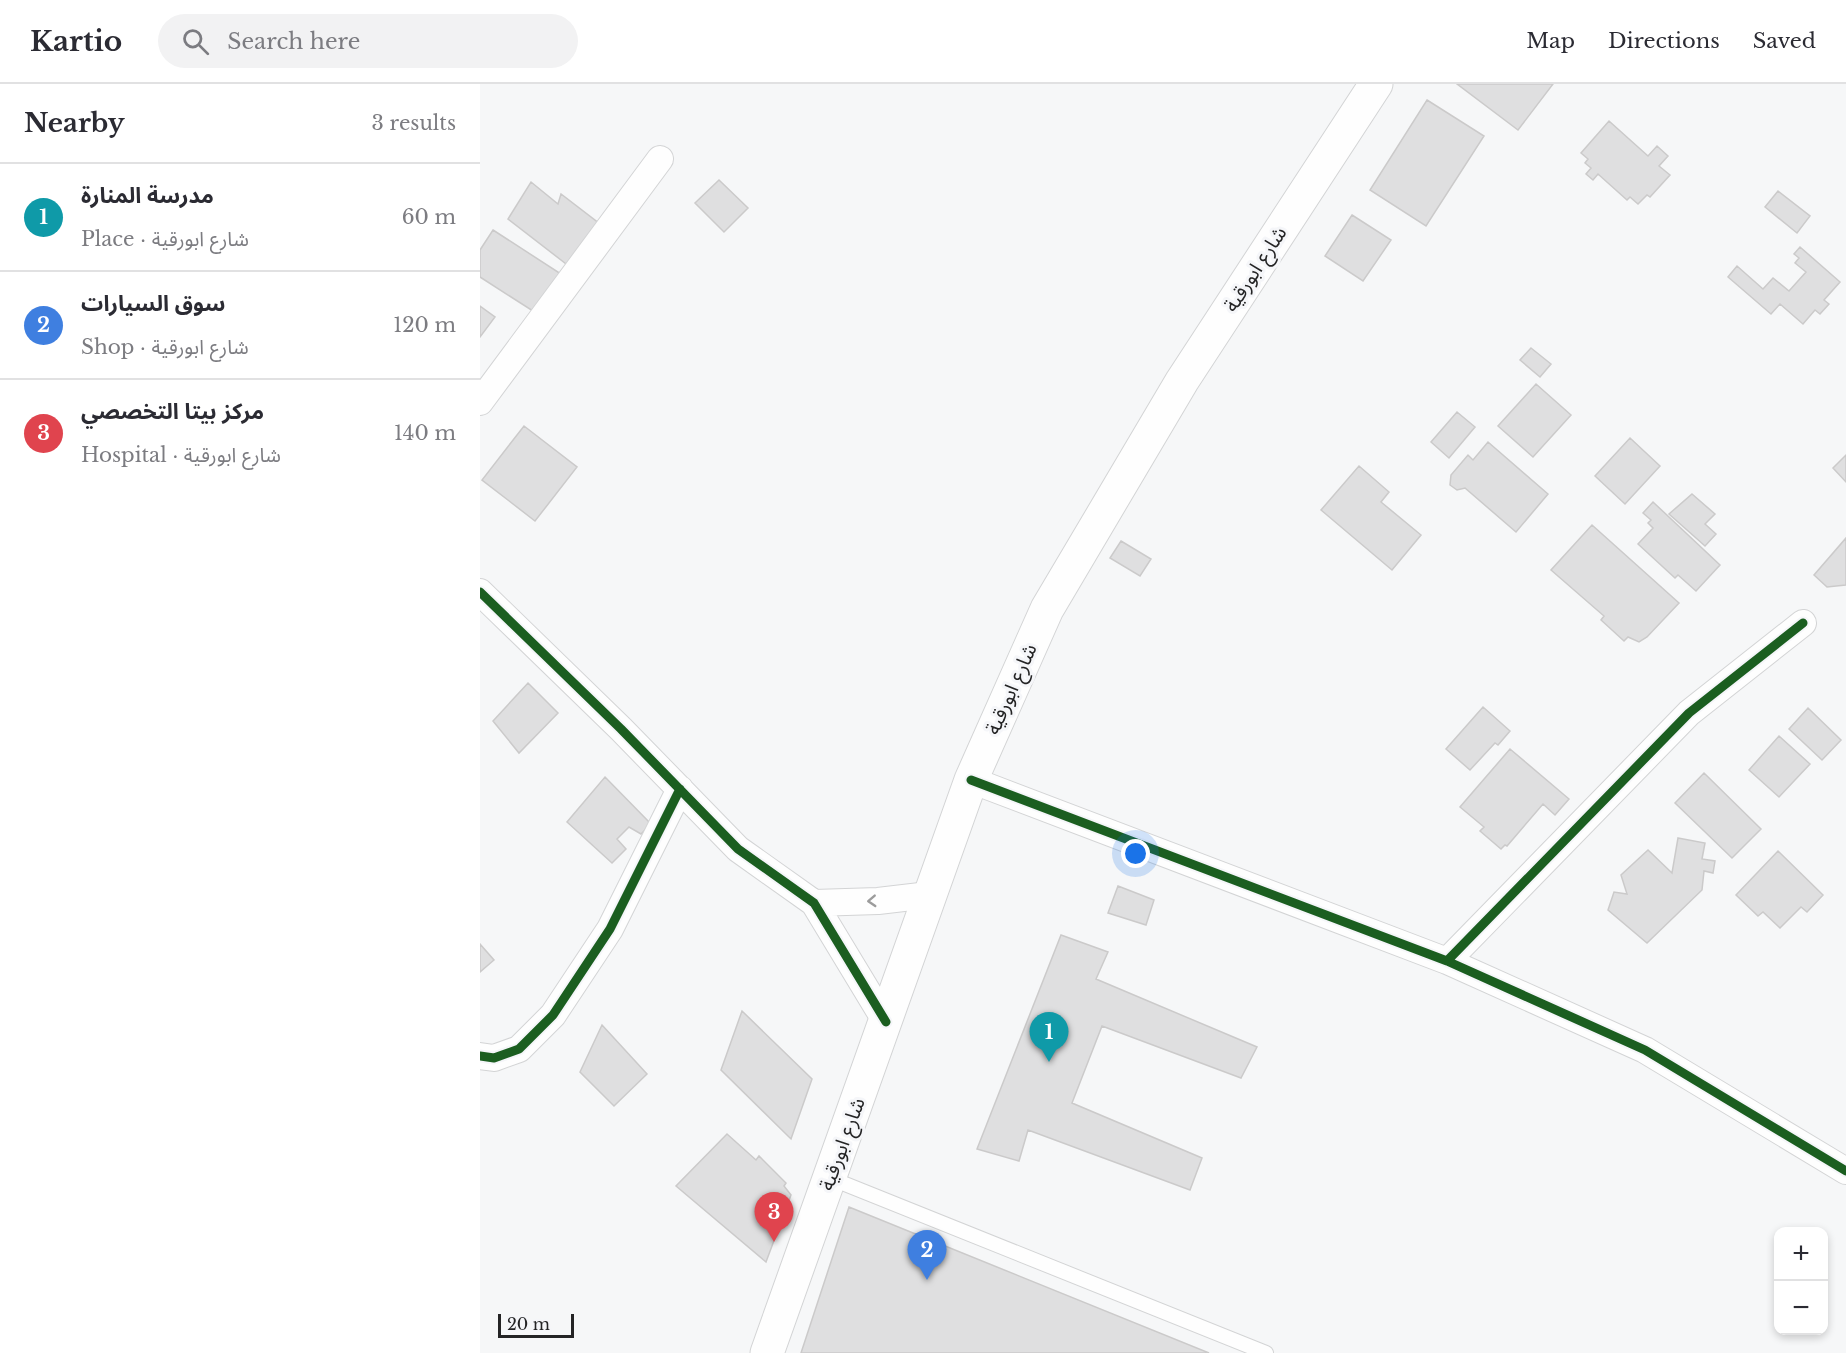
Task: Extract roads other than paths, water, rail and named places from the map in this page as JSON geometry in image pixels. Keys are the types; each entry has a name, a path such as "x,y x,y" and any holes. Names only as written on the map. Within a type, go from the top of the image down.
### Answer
{"main road":[{"name":"شارع ابورقية","path":"767,1353 886,1022 928,895 971,780 1047,609 1182,381 1376,84"}],"street":[{"path":"480,402 660,159"},
{"path":"480,592 738,849 814,903 886,1022"},
{"path":"1447,960 1689,713 1803,623"},
{"path":"971,780 1447,960 1645,1050 1846,1170"},
{"path":"480,1056 494,1058 519,1049 553,1015 610,929 680,789"},
{"path":"814,903 879,901 928,895"}],"lane":[{"path":"830,1178 1266,1353"}],"place":[{"name":"مدرسة المنارة","path":"1049,1062"},
{"name":"مركز بيتا التخصصي","path":"774,1242"},
{"name":"سوق السيارات","path":"927,1280"}]}
